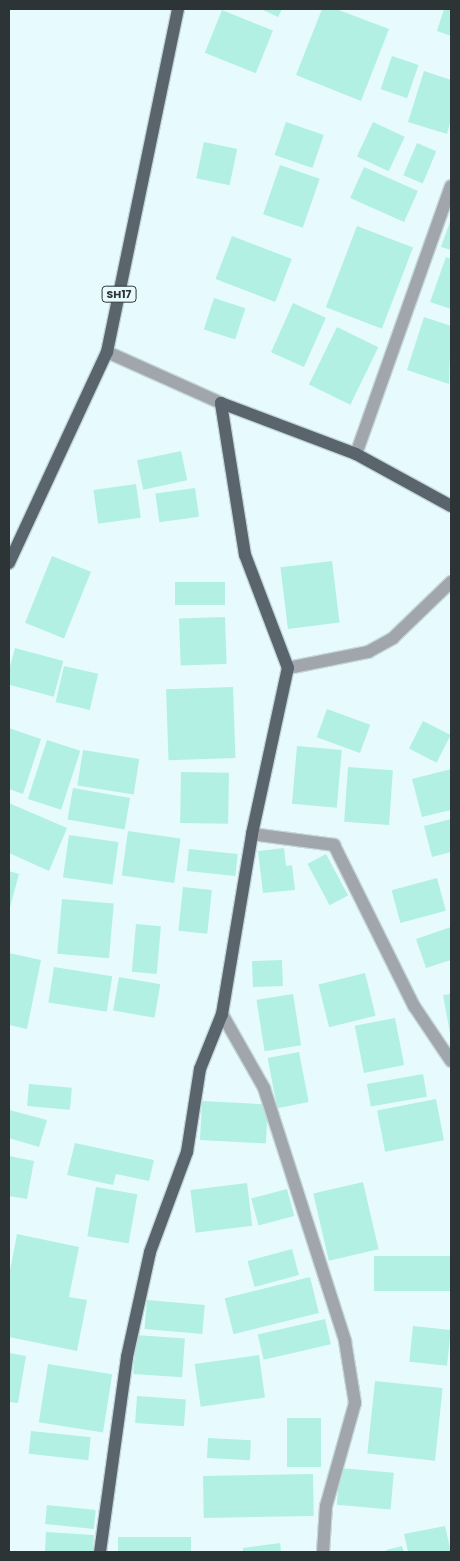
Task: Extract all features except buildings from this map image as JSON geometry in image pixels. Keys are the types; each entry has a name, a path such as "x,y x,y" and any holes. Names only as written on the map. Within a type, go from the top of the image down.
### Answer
{"main road":[{"name":"SH17","path":"9,563 107,352 178,9"},
{"path":"100,1552 127,1358 150,1252 187,1152 200,1069 222,1014 252,834 288,668 245,555 221,403 356,454 451,506"}],"street":[{"path":"356,454 451,186"},
{"path":"107,352 221,403"},
{"path":"288,668 368,652 393,638 451,582"},
{"path":"252,834 334,845 414,1006 451,1061"},
{"path":"222,1014 264,1088 344,1342 355,1403 326,1506 323,1552"}]}
